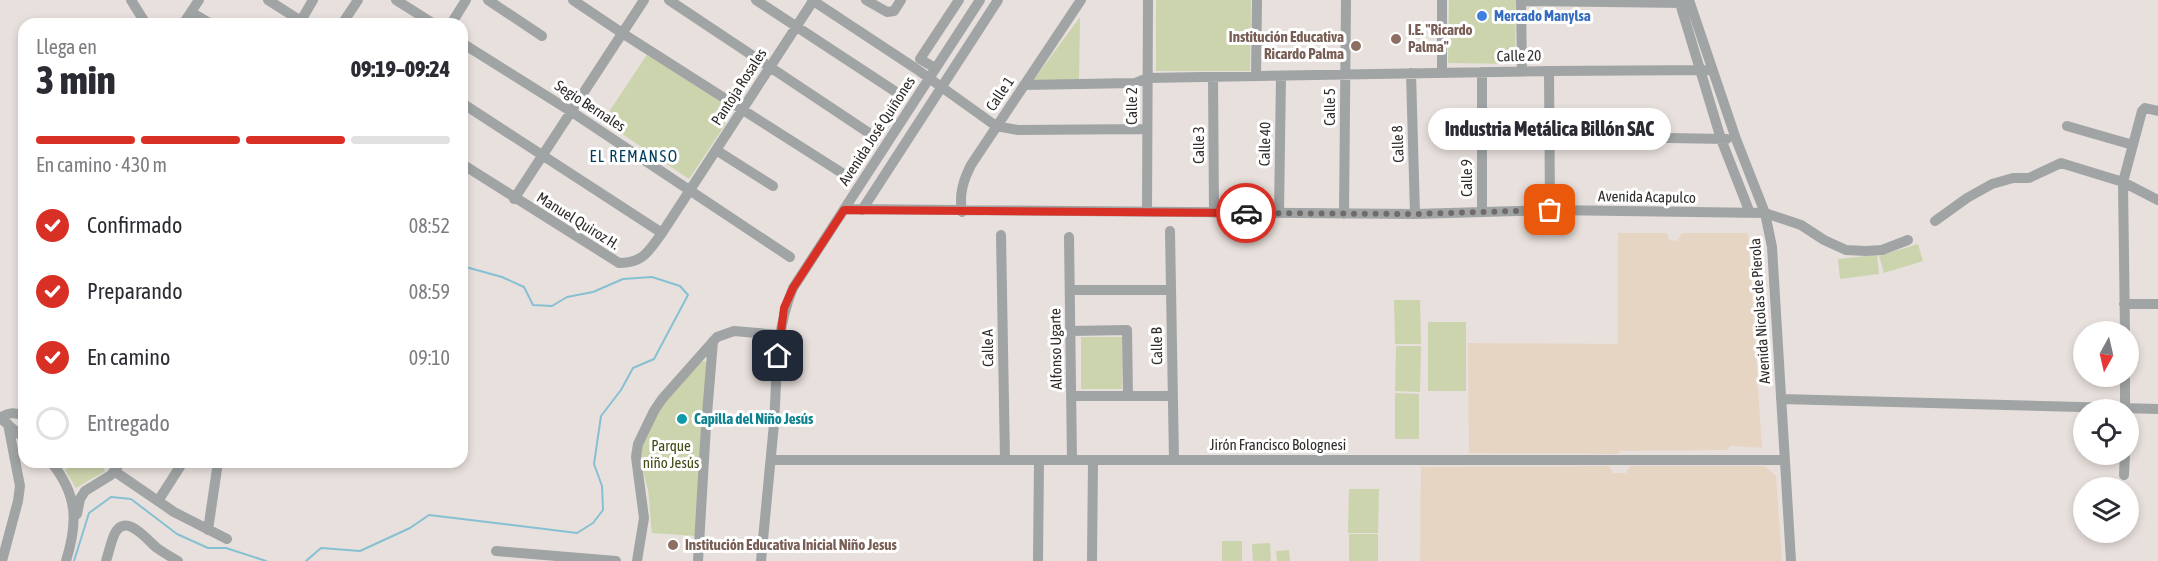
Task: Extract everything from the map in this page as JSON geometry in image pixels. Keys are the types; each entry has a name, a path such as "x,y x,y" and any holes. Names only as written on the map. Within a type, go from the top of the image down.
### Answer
{"street":[{"path":"130,0 142,18"},
{"path":"187,18 199,0"},
{"path":"268,0 294,18"},
{"path":"302,18 313,0"},
{"path":"346,18 358,0"},
{"path":"396,0 424,18"},
{"path":"455,18 466,0"},
{"path":"488,0 542,36"},
{"path":"573,0 842,173"},
{"path":"514,199 644,0"},
{"path":"669,0 869,133"},
{"path":"756,0 896,92"},
{"path":"812,0 996,126 1018,130 1148,129"},
{"name":"Pantoja Rosales","path":"689,190 812,0"},
{"path":"866,0 887,12 894,11 901,0"},
{"path":"935,68 920,59 959,0"},
{"name":"Avenida José Quiñones","path":"761,561 784,308 793,288 980,0"},
{"path":"862,210 998,0"},
{"name":"Calle 1","path":"962,212 960,201 966,176 996,126 1081,0"},
{"name":"Calle 2","path":"1147,212 1149,0"},
{"path":"1256,76 1257,0"},
{"name":"Calle 5","path":"1344,214 1346,0"},
{"path":"1442,0 1442,73"},
{"path":"1522,71 1521,1 1685,1"},
{"name":"Avenida Nicolas de Pierola","path":"1685,1 1707,70 1765,213 1772,247 1791,561"},
{"path":"191,12 201,18"},
{"name":"Segio Bernales","path":"468,47 572,112 790,257"},
{"path":"1549,70 1550,210"},
{"name":"Calle 20","path":"1024,85 1135,83 1147,78 1549,70 1707,70"},
{"path":"1707,70 1721,139 1750,213"},
{"name":"Calle 9","path":"1482,72 1482,211"},
{"name":"Calle 8","path":"1411,73 1415,214"},
{"name":"Calle 40","path":"1278,213 1281,76"},
{"name":"Calle 3","path":"1213,77 1214,213"},
{"path":"468,107 662,233"},
{"path":"2125,321 2123,182 2142,111 2145,108 2158,111"},
{"path":"2067,126 2133,145"},
{"path":"1550,136 1736,139"},
{"path":"716,150 773,186"},
{"path":"1935,221 1967,198 1992,184 2013,178 2029,178 2061,163 2123,182 2158,200"},
{"name":"Manuel Quiroz H.","path":"468,168 619,263 632,263 645,256 689,190"},
{"name":"Avenida Acapulco","path":"844,210 1344,214 1550,210 1765,213 1801,225 1831,244 1846,250 1882,250 1908,240"},
{"name":"Calle B","path":"1170,231 1174,460"},
{"name":"Calle A","path":"1000,235 1005,460"},
{"name":"Alfonso Ugarte","path":"1069,237 1072,460"},
{"path":"1070,290 1171,290"},
{"path":"2124,304 2158,304"},
{"path":"1071,331 1127,330 1128,396"},
{"path":"637,561 644,518 637,469 638,444 662,399 714,341 726,332 780,335"},
{"path":"698,561 706,426 714,341"},
{"path":"1072,396 1173,396"},
{"path":"1781,399 2073,407"},
{"path":"2139,409 2158,409"},
{"path":"2,561 20,486 3,420 7,413 18,413"},
{"path":"3,420 18,433"},
{"name":"Jirón Francisco Bolognesi","path":"771,460 1784,460"},
{"path":"1038,561 1039,460"},
{"path":"1092,561 1093,460"},
{"path":"2124,465 2124,475"},
{"path":"55,468 66,483 75,520"},
{"path":"66,561 80,499 85,491 113,468"},
{"path":"120,468 158,501 227,539"},
{"path":"158,501 179,468"},
{"path":"208,530 217,468"},
{"path":"106,561 115,532 121,527 128,526 136,529 158,549 178,561"},
{"path":"496,551 534,558 616,561"}],"shaded area":[{"path":"1618,233 1667,233 1669,240 1677,241 1682,233 1748,233 1762,448 1731,446 1726,450 1620,451 1618,454 1469,453 1468,343 1618,344"},
{"path":"1609,466 1613,473 1626,473 1630,466 1765,466 1776,476 1782,561 1420,561 1421,467"}],"green space":[{"path":"1156,0 1251,0 1250,71 1156,71"},
{"path":"1449,0 1516,0 1515,64 1448,63"},
{"path":"1080,17 1079,80 1032,82"},
{"path":"648,53 730,106 725,117 725,125 689,179 603,121"},
{"path":"1918,244 1923,261 1884,273 1879,256"},
{"path":"1877,255 1879,274 1840,279 1838,259"},
{"path":"1394,300 1420,300 1421,344 1395,344"},
{"path":"1428,322 1466,322 1466,391 1428,391"},
{"path":"1081,337 1123,337 1122,389 1081,389"},
{"path":"1396,346 1421,346 1420,392 1395,391"},
{"name":"Parque niño Jesús","path":"702,361 709,365 696,536 652,533 648,490 641,459 644,436 665,401"},
{"path":"1395,393 1419,394 1419,439 1395,439"},
{"path":"68,468 103,468 105,471 76,488 65,470"},
{"path":"1349,489 1379,489 1378,533 1348,533"},
{"path":"1349,534 1378,534 1378,561 1349,561"},
{"path":"1222,541 1242,541 1242,561 1222,561"},
{"path":"1270,543 1271,561 1253,561 1252,544"},
{"path":"1289,550 1290,561 1277,561 1276,551"}],"waterway":[{"path":"306,561 321,548 360,551 410,528 429,515 577,533 593,523 603,510 602,486 594,464 601,416 621,390 633,368 654,359 688,295 680,286 652,277 623,279 593,292 567,297 552,306 533,305 524,287 502,277 468,268"},
{"path":"74,561 89,513 111,497 131,499 177,534 208,548 226,548 266,561"}],"way so far":[{"path":"1246,213 1415,214 1550,210"}],"place":[{"name":"Mercado Manylsa","path":"1482,16"},
{"name":"I.E. \"Ricardo Palma\"","path":"1396,39"},
{"name":"Institución Educativa Ricardo Palma","path":"1356,46"},
{"name":"Industria Metálica Billón SAC","path":"1550,210"},
{"name":"Capilla del Niño Jesús","path":"682,419"},
{"name":"Institución Educativa Inicial Niño Jesus","path":"673,545"}],"district":[{"name":"EL REMANSO","path":"634,156"}],"route":[{"path":"778,356 784,308 793,288 844,210 1246,213"}]}
